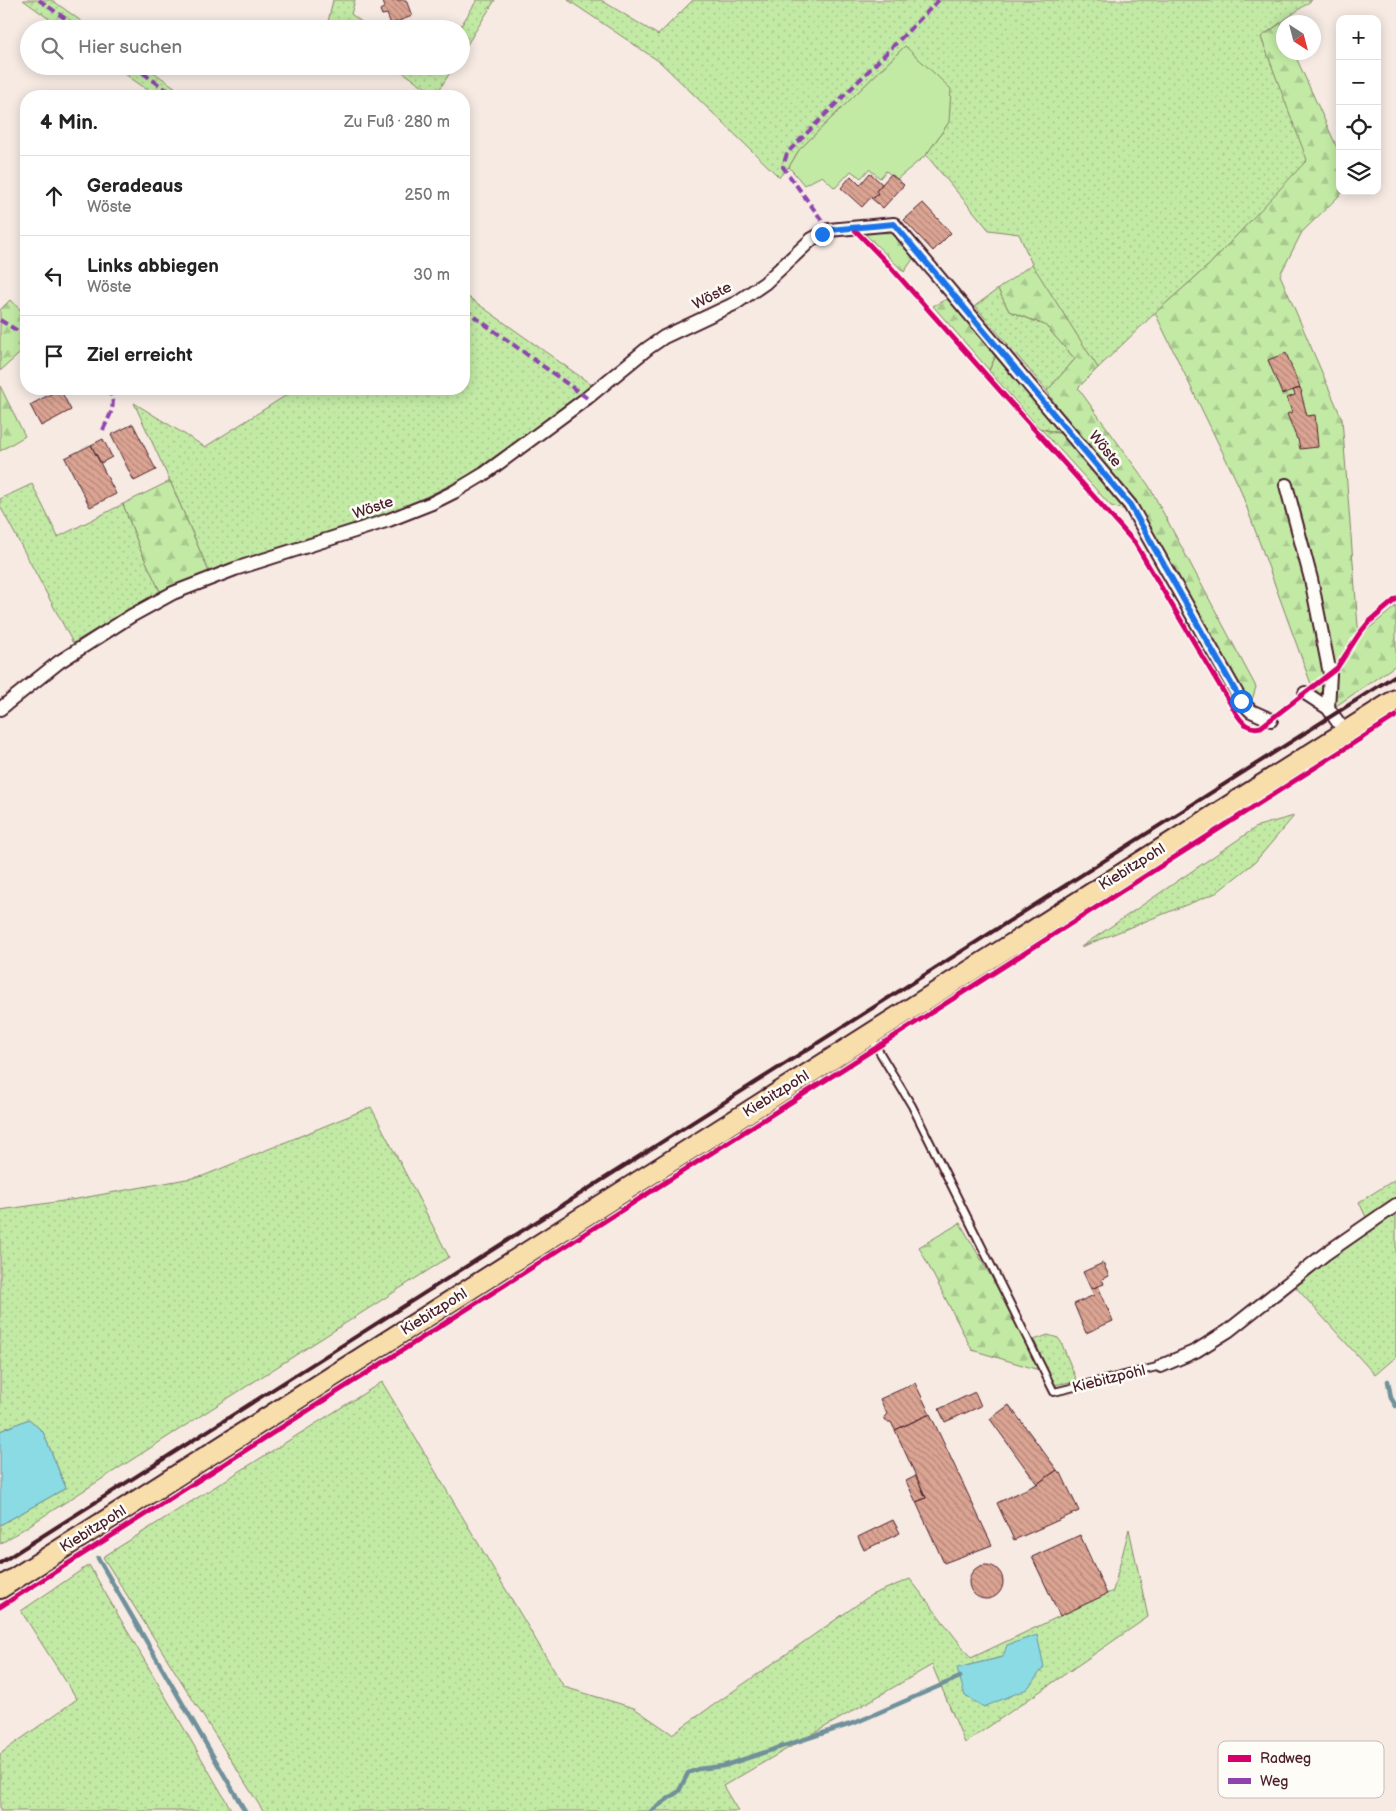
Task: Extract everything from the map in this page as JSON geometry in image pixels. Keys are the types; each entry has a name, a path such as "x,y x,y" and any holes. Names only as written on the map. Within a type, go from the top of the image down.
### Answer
{"main road":[{"name":"Kiebitzpohl","path":"0,1588 869,1035 1350,737 1396,700"}],"street":[{"name":"Wöste","path":"0,709 59,662 132,616 173,593 235,569 389,520 454,492 492,468 587,398 648,348 664,338 736,303 765,283 812,239 829,230 894,224 1130,505 1241,701 1251,711 1271,720"},
{"path":"1286,485 1311,579 1330,674 1328,708"},
{"path":"1305,693 1328,708 1350,737"},
{"name":"Kiebitzpohl","path":"1161,1366 1196,1352 1228,1331 1325,1254 1396,1206"}],"lane":[{"name":"Kiebitzpohl","path":"869,1035 912,1106 1054,1392 1161,1366"}],"green space":[{"path":"23,0 52,0 80,20 51,20"},
{"path":"333,0 355,0 351,14 359,20 328,20"},
{"path":"477,0 495,0 470,40 470,20 465,20"},
{"path":"568,0 601,0 658,35 693,0 1312,0 1291,15 1276,15 1276,26 1261,37 1308,160 1209,265 1155,313 1098,368 1034,269 1019,234 989,230 926,155 949,122 905,46 799,150 789,167 779,177 660,62"},
{"path":"1276,26 1276,60 1297,60 1336,145 1336,195 1340,195 1302,232 1280,275 1342,419 1358,627 1367,630 1396,606 1396,665 1336,706 1328,703 1311,684 1239,486 1155,313 1209,265 1307,160 1261,37"},
{"path":"905,46 951,89 949,122 926,155 897,179 886,171 880,178 869,169 861,178 851,171 835,188 822,176 804,185 789,167 799,150"},
{"path":"127,75 158,75 179,90 148,90"},
{"path":"407,75 448,75 439,90 429,90"},
{"path":"894,230 915,256 904,272 863,232"},
{"path":"1032,264 1098,368 1078,388 1149,486 1256,687 1252,700 1237,687 1135,502 1056,405 1047,391 1075,359 1045,325 1009,311 998,289"},
{"path":"998,289 1009,311 1045,325 1075,359 1047,391 975,306"},
{"path":"470,298 592,385 466,477 389,515 209,572 134,403 205,447 287,395 470,395"},
{"path":"949,298 996,355 989,370 933,306"},
{"path":"10,300 20,309 20,353 0,371 0,310"},
{"path":"996,355 1065,434 1039,428 989,371"},
{"path":"0,386 25,436 0,451"},
{"path":"1041,429 1066,435 1125,510 1111,506"},
{"path":"170,481 209,572 160,591 141,551 123,504"},
{"path":"32,484 58,537 123,504 141,551 160,591 73,643 0,506 0,499"},
{"path":"1294,816 1255,862 1216,893 1081,947 1258,826"},
{"path":"371,1107 449,1257 0,1544 0,1525 66,1488 43,1432 29,1419 0,1431 0,1210 77,1199 203,1176"},
{"path":"1396,1179 1396,1199 1366,1217 1359,1202"},
{"path":"1396,1211 1396,1357 1375,1375 1292,1283"},
{"path":"960,1223 1008,1306 1039,1370 972,1350 919,1247"},
{"path":"1048,1335 1058,1338 1061,1342 1077,1381 1054,1385 1034,1340"},
{"path":"382,1382 564,1687 634,1708 672,1734 871,1595 910,1579 971,1658 1113,1591 1129,1529 1148,1617 965,1743 932,1665 723,1786 738,1811 263,1811 103,1557","holes":["1003,1657 984,1707 957,1668"]},
{"path":"89,1565 232,1811 0,1811 0,1754 77,1699 21,1611"}],"water":[{"path":"29,1419 43,1432 66,1488 0,1525 0,1431"},
{"path":"1037,1635 1044,1667 1027,1689 984,1707 965,1696 957,1668 1003,1657 1007,1645"}],"building":[{"path":"382,0 406,0 412,16 402,20 389,20 387,14 382,15 380,10 385,7"},
{"path":"870,173 882,184 876,191 878,193 874,198 872,196 862,207 841,188 851,176 860,185"},
{"path":"891,174 904,185 883,208 871,198 872,196 874,198 878,193 876,191"},
{"path":"923,203 951,233 933,251 904,220"},
{"path":"1286,353 1300,388 1282,394 1268,360"},
{"path":"1300,388 1307,416 1315,415 1318,447 1300,449 1298,439 1287,414 1292,412 1287,398 1295,395 1293,390"},
{"path":"49,395 63,395 71,410 41,426 30,405"},
{"path":"133,424 156,470 134,481 111,435"},
{"path":"103,439 112,457 101,463 91,445"},
{"path":"91,445 116,494 90,507 65,458"},
{"path":"1103,1263 1109,1276 1102,1279 1104,1284 1091,1289 1083,1272"},
{"path":"1098,1286 1113,1321 1086,1333 1074,1304 1094,1295 1091,1289"},
{"path":"915,1383 930,1414 895,1430 891,1422 887,1422 884,1417 887,1414 880,1399"},
{"path":"975,1392 981,1406 945,1422 939,1409"},
{"path":"1009,1405 1057,1470 1037,1484 990,1419"},
{"path":"930,1414 992,1545 944,1563 916,1502 926,1498 895,1430"},
{"path":"1057,1470 1061,1473 1079,1511 1014,1540 997,1503 1037,1484"},
{"path":"916,1476 926,1498 916,1502 906,1481"},
{"path":"893,1520 900,1533 864,1550 858,1537"},
{"path":"1080,1535 1107,1594 1060,1616 1032,1557"},
{"path":"986,1565 998,1570 1003,1582 998,1594 986,1599 974,1594 969,1582 974,1570"}],"waterway":[{"path":"1388,1381 1391,1398 1396,1406"},
{"path":"98,1558 245,1811"},
{"path":"651,1811 679,1791 688,1773 698,1769 723,1766 857,1722 960,1677"}],"railway":[{"path":"0,1563 1396,675"}],"marked path":[{"path":"39,0 67,20"},
{"path":"829,230 783,167 787,153 939,0"},
{"path":"146,75 167,90"},
{"path":"470,313 587,398"},
{"path":"0,320 20,332"},
{"path":"103,430 113,405 111,395"}],"cycle path":[{"path":"854,229 887,263 1135,543 1236,713 1247,725 1253,728 1261,727 1337,668 1368,623 1396,599"},
{"path":"0,1607 1396,716"}],"route":[{"path":"822,234 829,230 894,224 1130,505 1241,701"}]}
